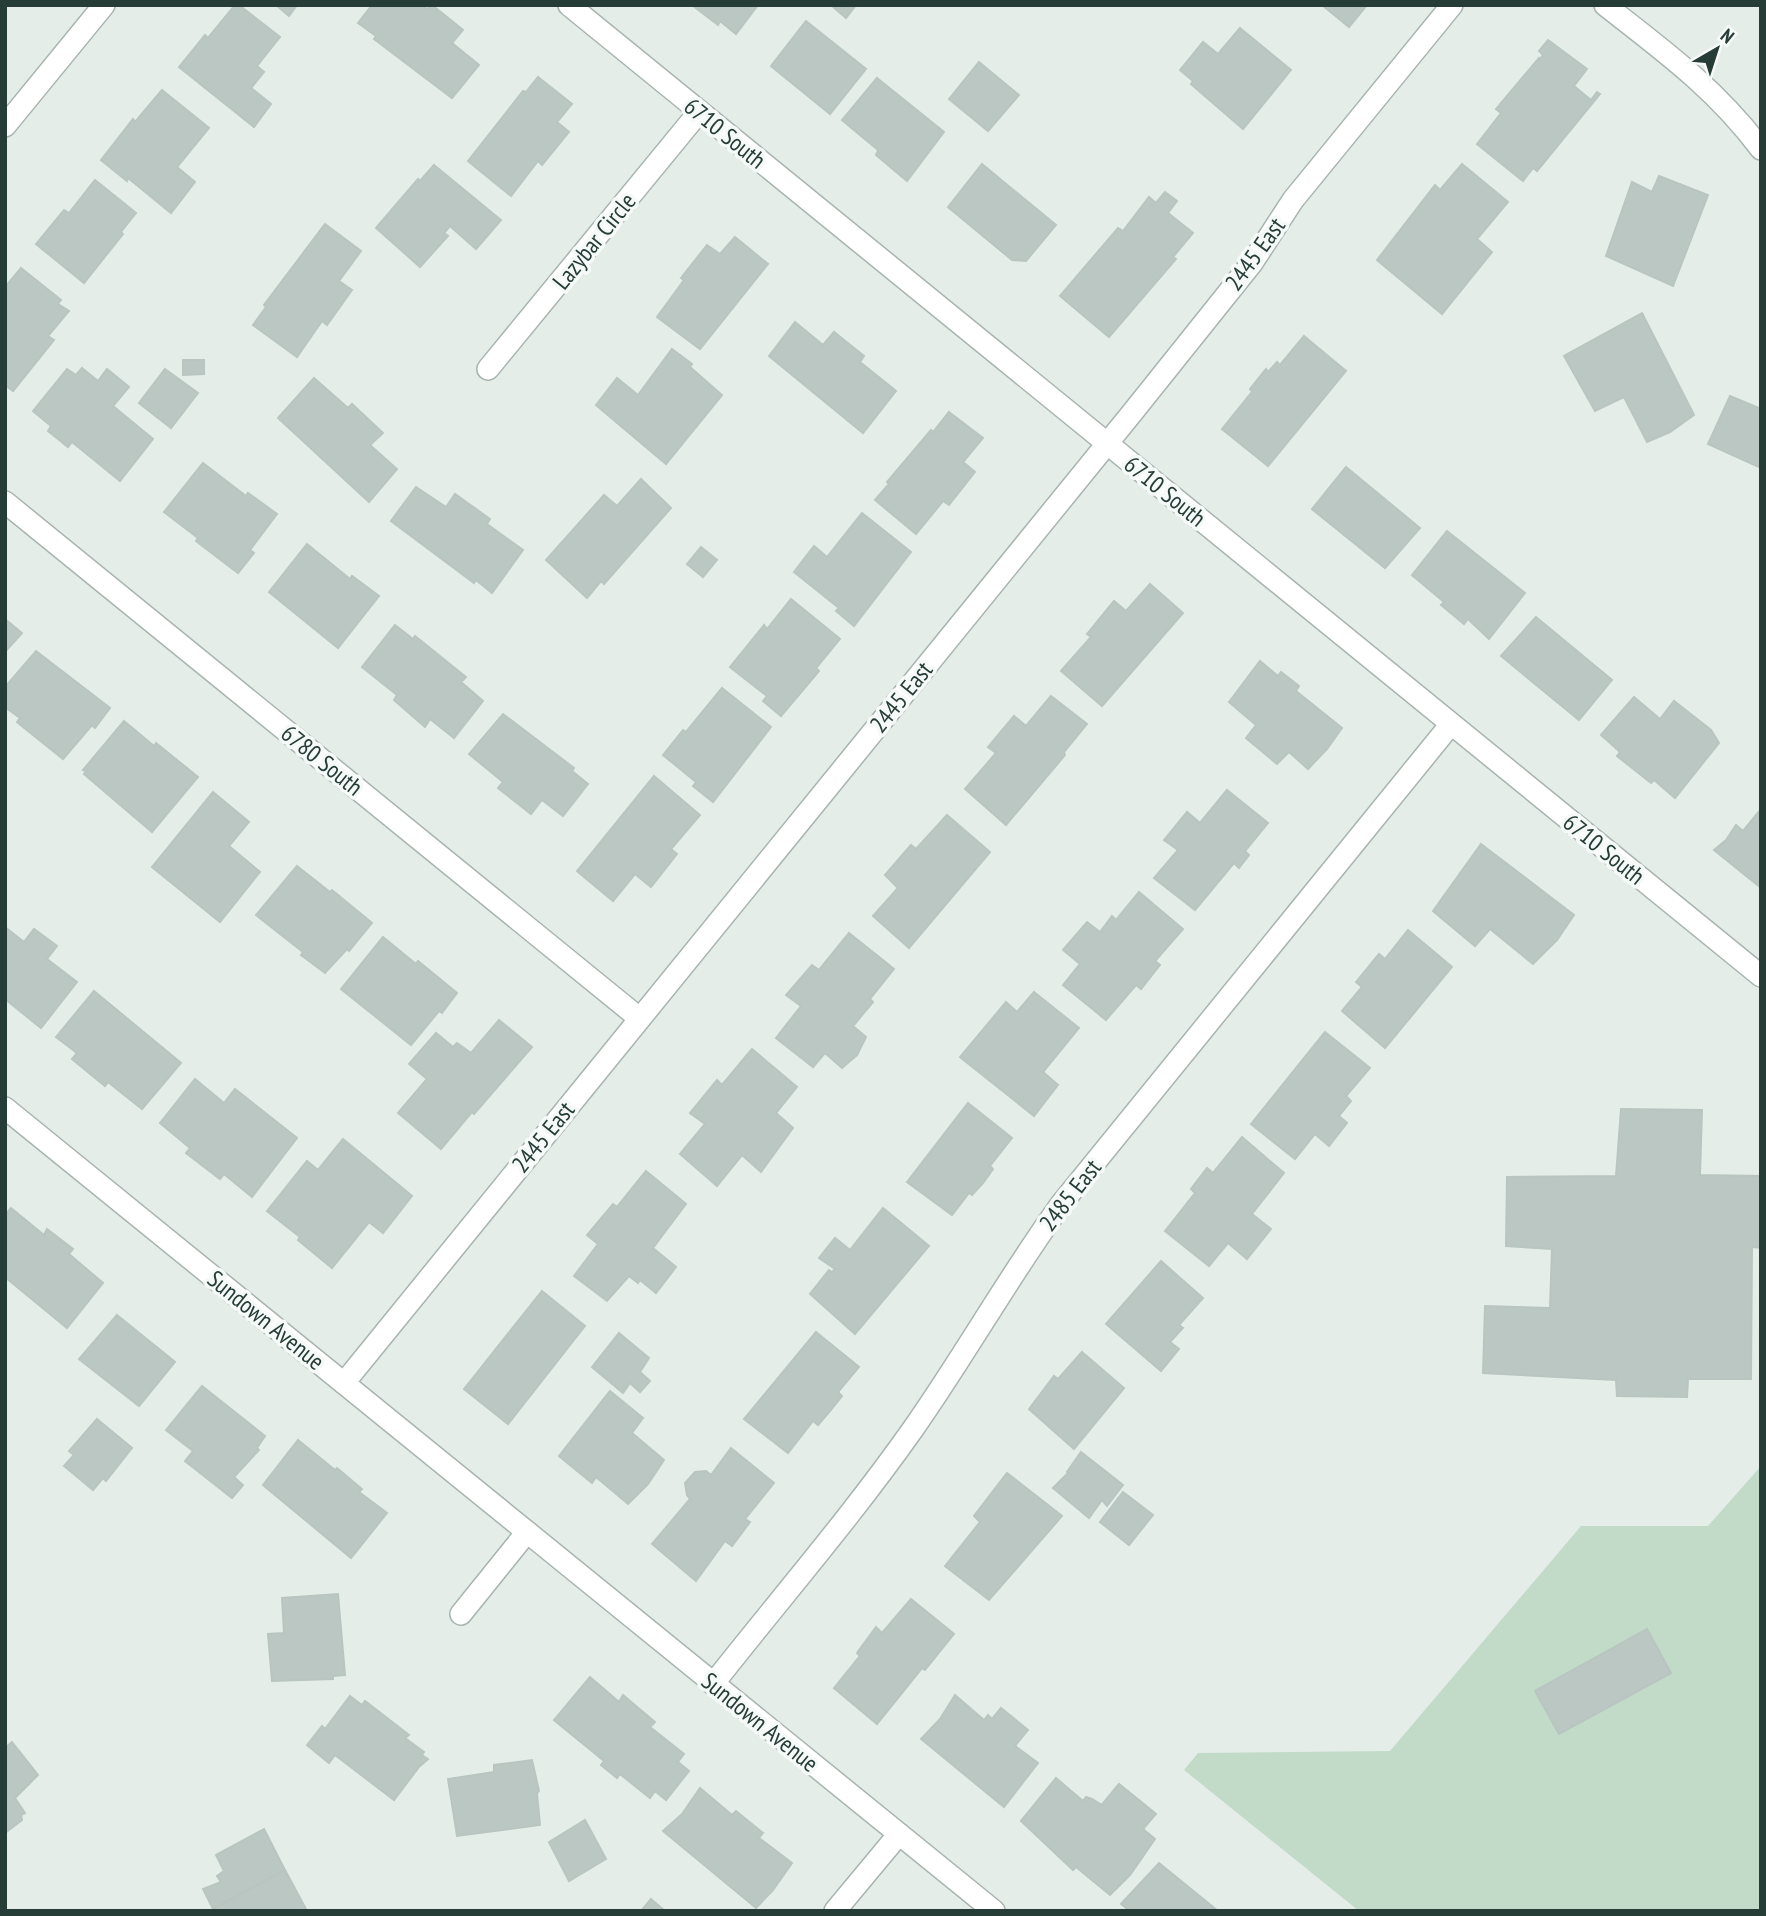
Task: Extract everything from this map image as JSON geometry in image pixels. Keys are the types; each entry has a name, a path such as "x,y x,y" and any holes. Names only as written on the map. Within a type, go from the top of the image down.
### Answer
{"street":[{"path":"5,126 104,5"},
{"name":"6710 South","path":"569,5 1761,976"},
{"name":"2445 East","path":"344,1383 1107,444 1252,262 1293,201 1452,5"},
{"path":"1605,5 1696,77 1737,118 1761,149"},
{"name":"Lazybar Circle","path":"488,369 699,112"},
{"name":"6780 South","path":"5,502 639,1018"},
{"name":"2485 East","path":"713,1684 849,1516 914,1428 1021,1260 1062,1203 1451,724"},
{"name":"Sundown Avenue","path":"5,1108 993,1911"},
{"path":"461,1614 527,1532"},
{"path":"835,1911 899,1834"}],"green space":[{"path":"1761,1466 1761,1911 1359,1911 1184,1770 1198,1753 1390,1751 1581,1526 1708,1526"}],"building":[{"path":"235,5 239,5 280,37 257,66 264,72 251,88 271,104 254,127 179,67 205,35 208,38"},
{"path":"276,5 297,5 289,16"},
{"path":"372,5 422,5 427,9 432,5 463,30 452,43 479,65 452,98 374,39 376,36 358,23"},
{"path":"692,5 758,5 736,34 720,21 718,25"},
{"path":"831,5 856,5 846,18"},
{"path":"1322,5 1367,5 1349,27"},
{"path":"806,21 866,69 830,114 771,66"},
{"path":"1240,28 1291,70 1243,129 1191,84 1193,81 1180,70 1203,42 1218,54"},
{"path":"1548,40 1587,69 1574,86 1591,100 1597,92 1600,94 1537,171 1533,168 1523,181 1477,144 1501,113 1496,109 1543,55 1539,51"},
{"path":"979,62 1019,95 988,131 949,99"},
{"path":"538,77 572,104 557,122 569,132 542,165 538,161 511,196 468,161 523,91 526,92"},
{"path":"877,78 944,132 907,181 876,155 878,150 842,120"},
{"path":"162,90 209,128 177,167 195,182 171,213 101,160 133,119 135,122"},
{"path":"982,164 1056,225 1026,261 1012,260 948,207"},
{"path":"1462,164 1508,202 1477,239 1492,252 1442,314 1377,260 1435,185 1440,190"},
{"path":"434,165 501,220 476,249 450,226 444,233 448,236 420,267 376,228 418,179 420,181"},
{"path":"1659,176 1708,195 1673,286 1606,256 1632,182 1652,192"},
{"path":"95,180 136,213 84,283 36,244 64,210 69,213"},
{"path":"1165,192 1177,201 1168,213 1193,233 1173,257 1176,259 1109,337 1060,296 1118,228 1123,231 1149,197 1156,203"},
{"path":"325,224 361,251 339,281 352,290 327,325 322,321 297,357 253,325 266,307 264,305"},
{"path":"735,237 768,264 700,349 657,317 684,280 681,278 707,245 720,254"},
{"path":"21,268 61,300 58,304 69,311 48,336 54,340 13,391 5,385 5,287"},
{"path":"1642,313 1694,415 1670,432 1647,442 1624,397 1595,411 1564,356"},
{"path":"795,322 823,345 834,332 864,356 860,362 896,391 863,433 769,356"},
{"path":"1304,336 1346,371 1268,466 1222,429 1252,392 1250,389 1266,369 1268,372 1277,362 1280,365"},
{"path":"672,349 692,364 690,367 722,395 666,464 596,405 617,378 638,395"},
{"path":"183,360 204,360 204,374 183,375"},
{"path":"82,368 98,381 107,369 129,387 113,406 153,439 120,481 72,442 68,447 48,431 51,426 33,411 67,369 76,375"},
{"path":"165,369 198,393 171,428 139,403"},
{"path":"314,378 348,408 352,404 383,433 370,445 397,469 369,502 278,418"},
{"path":"1730,396 1761,409 1761,468 1708,444"},
{"path":"949,412 983,438 963,462 975,472 949,505 943,501 916,534 875,500 889,484 887,482"},
{"path":"203,463 246,496 248,493 277,514 250,550 254,553 238,573 164,512"},
{"path":"1346,467 1420,528 1385,568 1312,509"},
{"path":"641,479 671,508 604,584 601,581 587,598 546,560 604,495 617,506"},
{"path":"416,487 446,507 455,494 490,519 487,524 523,550 492,593 476,580 474,583 391,521"},
{"path":"862,513 911,552 854,626 836,611 839,608 794,572 814,546 827,557"},
{"path":"1447,531 1525,593 1489,639 1468,619 1464,624 1441,605 1444,602 1412,575"},
{"path":"307,544 350,579 352,576 379,596 338,648 269,592"},
{"path":"701,547 717,560 703,577 687,564"},
{"path":"1150,584 1183,613 1102,706 1061,671 1091,637 1087,634 1114,601 1126,611"},
{"path":"791,599 840,639 816,668 819,671 781,716 763,701 767,696 730,667 764,625 767,629"},
{"path":"1536,617 1612,680 1579,720 1501,656"},
{"path":"5,619 22,633 5,652"},
{"path":"395,625 413,639 415,636 466,677 461,682 483,701 454,738 430,719 425,727 394,700 397,695 362,667"},
{"path":"36,651 110,708 95,728 92,725 63,759 17,722 20,718 5,707 5,687"},
{"path":"1260,661 1278,676 1281,672 1299,686 1296,691 1342,728 1308,769 1289,752 1277,764 1246,738 1256,725 1229,702"},
{"path":"722,688 771,727 713,802 693,786 696,782 663,755"},
{"path":"1051,696 1087,724 1064,752 1065,755 1006,825 965,789 996,753 988,747 1014,716 1026,726"},
{"path":"1634,697 1660,719 1674,701 1711,730 1719,743 1675,798 1654,780 1651,783 1617,756 1620,752 1601,735"},
{"path":"503,714 574,768 572,771 588,784 563,816 542,800 531,814 498,788 503,782 469,754"},
{"path":"124,721 198,777 152,832 84,774 86,771 83,770"},
{"path":"654,776 700,815 671,849 677,854 651,887 635,874 613,901 577,871"},
{"path":"1227,790 1268,823 1245,851 1249,855 1239,868 1234,863 1195,910 1154,878 1178,850 1164,840 1187,812 1200,823"},
{"path":"213,792 249,822 229,846 260,872 220,922 152,867"},
{"path":"1761,809 1761,888 1714,850 1726,840 1736,825 1743,831"},
{"path":"947,815 990,852 909,948 873,916 898,888 885,875 911,845 916,849"},
{"path":"1481,844 1574,915 1557,940 1533,964 1490,929 1475,946 1433,911"},
{"path":"297,866 372,923 349,951 347,949 325,973 256,915"},
{"path":"1139,892 1183,929 1155,961 1160,965 1141,989 1136,985 1106,1020 1063,985 1080,964 1063,950 1087,922 1100,932 1112,916 1116,920"},
{"path":"5,927 24,942 34,929 57,946 47,959 77,982 41,1028 5,999"},
{"path":"1408,930 1452,967 1385,1048 1342,1011 1362,987 1356,982 1379,954 1385,959"},
{"path":"849,933 894,969 870,999 873,1002 853,1026 866,1037 857,1055 842,1068 825,1053 813,1067 776,1038 801,1006 786,995 812,965 819,970"},
{"path":"383,937 457,993 411,1045 341,989"},
{"path":"94,991 181,1063 142,1109 108,1082 105,1086 72,1059 77,1053 56,1037"},
{"path":"1034,992 1079,1028 1043,1072 1058,1085 1034,1116 960,1057 1006,1002 1017,1012"},
{"path":"499,1020 532,1047 441,1149 398,1113 427,1079 409,1064 436,1033 453,1047 457,1043 471,1053"},
{"path":"1325,1032 1370,1068 1346,1096 1351,1101 1339,1116 1347,1123 1329,1146 1315,1134 1295,1159 1251,1124"},
{"path":"752,1049 797,1087 776,1113 793,1128 761,1172 742,1155 717,1186 680,1154 705,1124 690,1113 717,1080 722,1085"},
{"path":"195,1079 224,1103 235,1089 297,1138 252,1197 224,1174 220,1179 186,1153 190,1148 160,1123"},
{"path":"968,1103 1012,1138 990,1166 993,1169 983,1183 972,1195 969,1193 952,1215 907,1182"},
{"path":"1621,1109 1702,1110 1700,1175 1761,1176 1761,1248 1752,1247 1751,1379 1688,1379 1687,1397 1617,1396 1616,1380 1483,1373 1485,1306 1550,1308 1552,1249 1506,1246 1507,1177 1616,1176"},
{"path":"1242,1137 1284,1173 1252,1214 1271,1229 1247,1259 1228,1243 1209,1266 1165,1231 1195,1193 1191,1189 1207,1168 1213,1173"},
{"path":"343,1139 412,1196 383,1233 369,1222 332,1268 298,1240 300,1237 267,1211 307,1161 318,1170"},
{"path":"646,1171 686,1204 653,1248 676,1267 656,1293 640,1280 638,1283 629,1276 607,1301 574,1276 598,1244 587,1235 613,1204 617,1207"},
{"path":"11,1208 44,1235 47,1229 73,1249 69,1254 103,1283 67,1328 5,1277 5,1215"},
{"path":"883,1208 929,1246 855,1334 810,1294 829,1270 832,1272 835,1269 819,1258 835,1238 850,1250"},
{"path":"1161,1261 1203,1298 1179,1325 1183,1328 1170,1342 1179,1349 1161,1371 1106,1324"},
{"path":"542,1291 585,1326 508,1424 464,1389"},
{"path":"117,1315 175,1362 139,1406 79,1359"},
{"path":"816,1332 859,1367 838,1392 842,1396 830,1411 818,1425 813,1421 788,1453 744,1419"},
{"path":"619,1333 649,1358 640,1372 650,1381 640,1392 630,1383 623,1393 592,1367"},
{"path":"1082,1352 1124,1388 1074,1449 1029,1409 1054,1376 1058,1379"},
{"path":"202,1386 265,1436 257,1448 259,1450 234,1477 243,1485 232,1498 185,1461 193,1451 166,1430"},
{"path":"610,1391 643,1418 632,1433 664,1460 648,1484 628,1504 596,1477 592,1483 559,1456"},
{"path":"97,1419 132,1448 106,1481 103,1478 93,1490 64,1466 74,1455 69,1451"},
{"path":"298,1440 335,1470 337,1468 362,1489 359,1492 387,1513 351,1558 263,1485"},
{"path":"731,1448 774,1483 745,1519 750,1522 732,1546 725,1541 696,1581 652,1544 690,1499 685,1483 695,1472 706,1471 711,1475"},
{"path":"1081,1452 1123,1485 1107,1506 1102,1500 1089,1518 1053,1488 1068,1473"},
{"path":"1007,1473 1062,1516 989,1600 945,1566 980,1522 974,1516"},
{"path":"1123,1492 1153,1515 1129,1545 1100,1522"},
{"path":"338,1594 345,1675 333,1676 333,1679 272,1681 268,1634 284,1633 282,1598"},
{"path":"911,1599 954,1634 925,1670 922,1668 877,1724 834,1688 860,1656 857,1653 876,1627 882,1633"},
{"path":"1647,1629 1671,1673 1559,1734 1535,1691"},
{"path":"590,1677 619,1702 623,1695 655,1722 650,1727 684,1754 678,1762 689,1771 666,1800 655,1791 650,1798 620,1774 617,1778 601,1765 604,1761 554,1720"},
{"path":"955,1695 984,1720 988,1715 992,1719 1001,1708 1028,1730 1015,1746 1038,1763 1004,1807 921,1739 940,1719"},
{"path":"350,1696 362,1705 365,1701 409,1735 405,1738 424,1752 422,1755 428,1759 394,1800 335,1755 329,1763 307,1745 322,1726 325,1729"},
{"path":"12,1742 38,1775 15,1798 25,1813 21,1815 22,1820 5,1833 5,1748"},
{"path":"532,1760 539,1791 540,1825 457,1836 448,1779 494,1772 494,1765"},
{"path":"1056,1778 1083,1801 1086,1797 1092,1799 1100,1804 1100,1807 1119,1784 1156,1814 1143,1829 1155,1839 1130,1875 1110,1895 1076,1867 1073,1870 1021,1821"},
{"path":"700,1788 732,1815 736,1811 763,1833 759,1838 792,1863 756,1908 663,1831 682,1814"},
{"path":"585,1820 606,1859 569,1881 549,1842"},
{"path":"264,1829 285,1870 213,1909 203,1889 221,1882 217,1876 224,1871 216,1855"},
{"path":"1159,1863 1218,1911 1130,1911 1121,1904"},
{"path":"285,1870 307,1911 214,1911 213,1909"},
{"path":"651,1899 665,1911 641,1911"}]}
